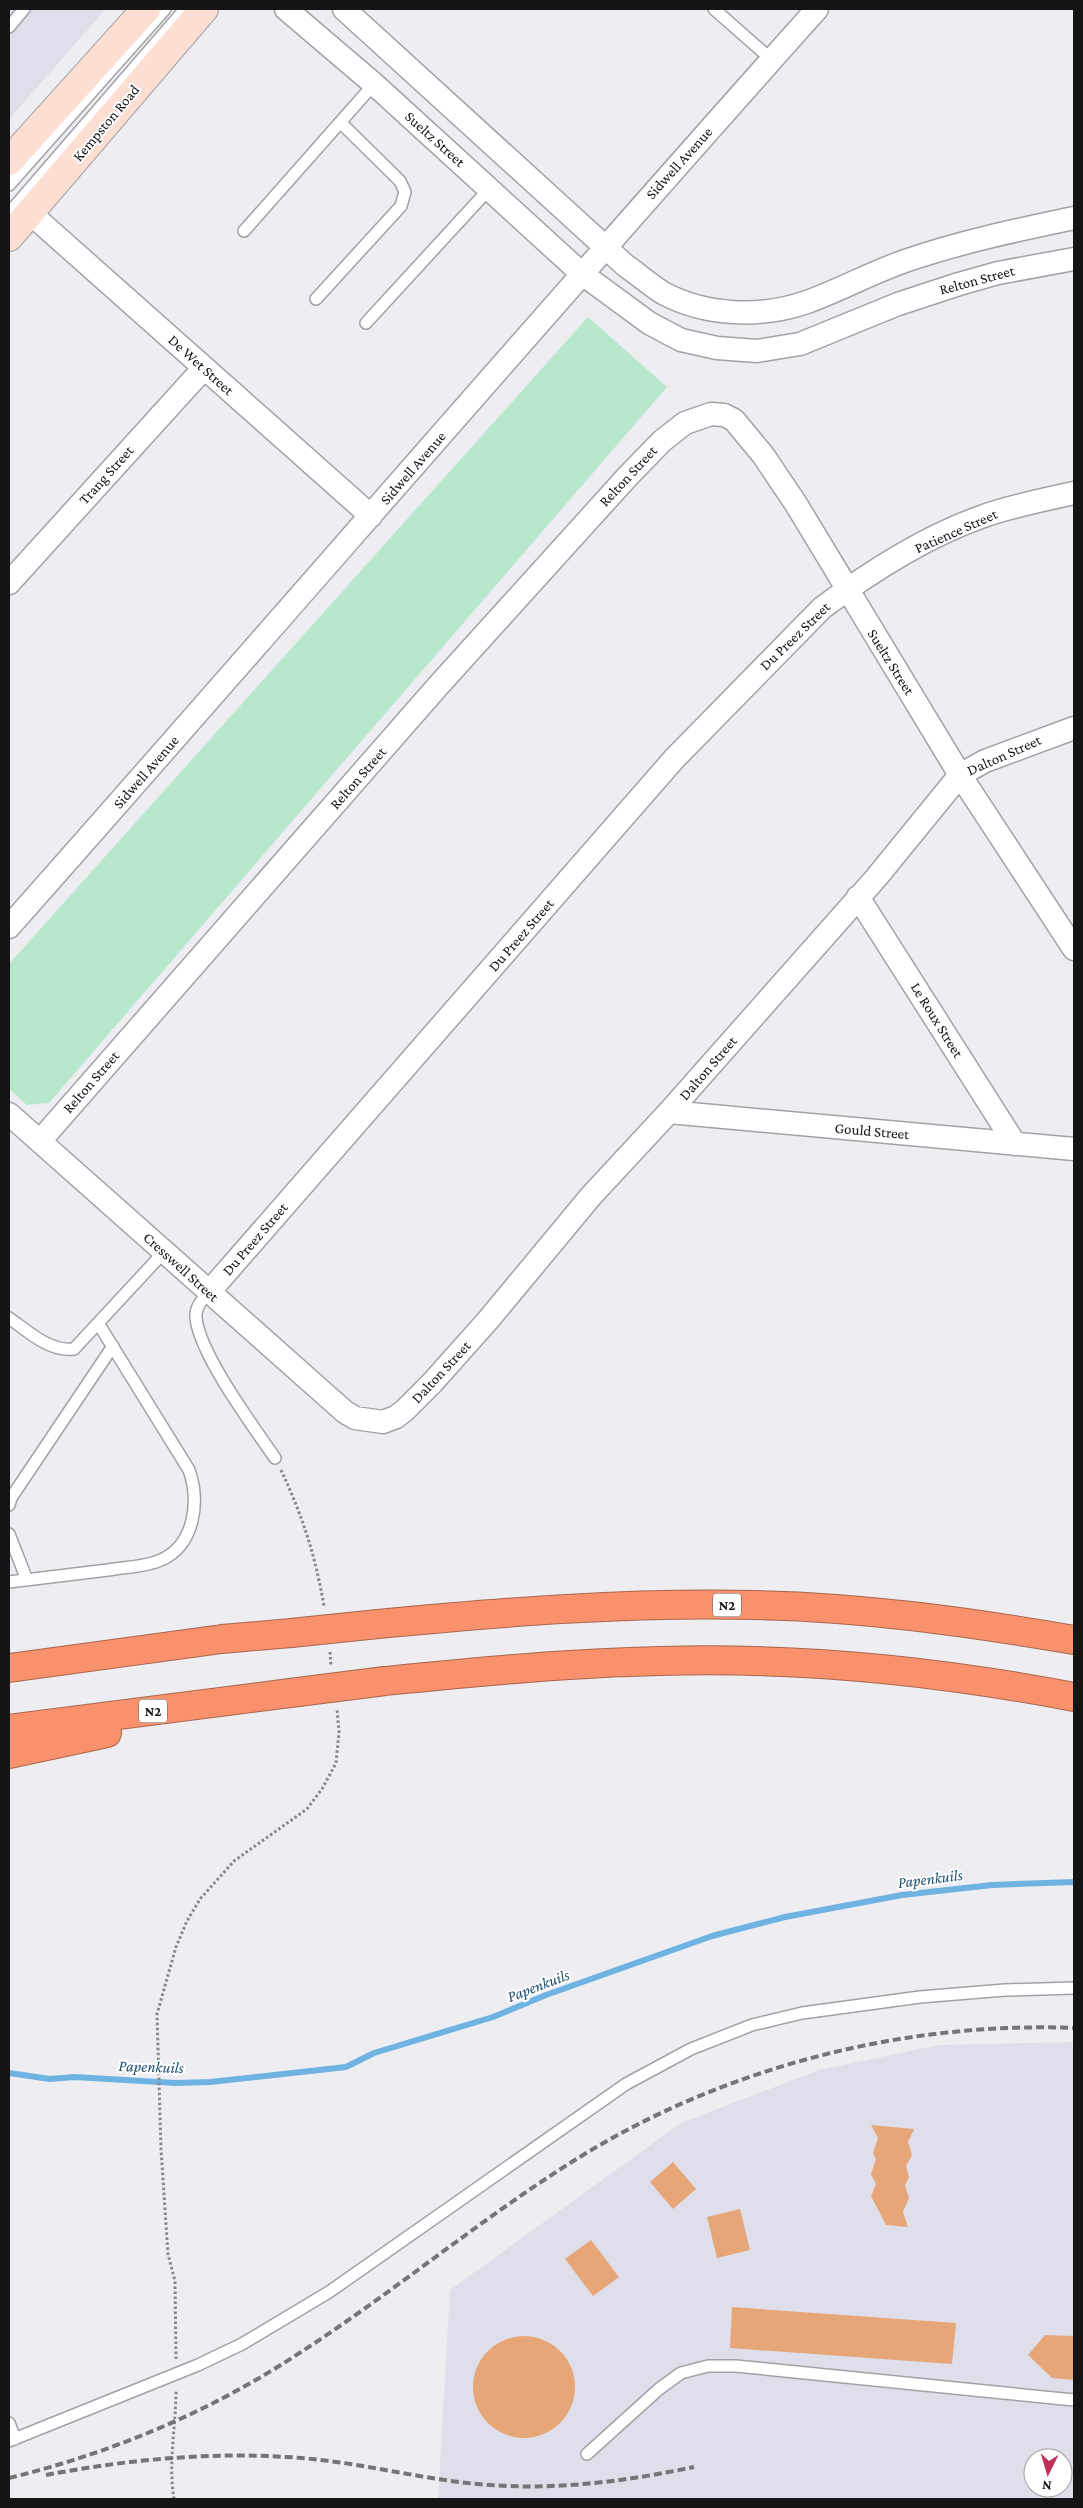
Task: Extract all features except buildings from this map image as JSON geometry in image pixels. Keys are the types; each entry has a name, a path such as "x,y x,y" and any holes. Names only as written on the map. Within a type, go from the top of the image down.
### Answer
{"highway":[{"name":"N2","path":"9,1668 222,1638 291,1633 517,1610 596,1606 757,1605 829,1608 978,1623 1074,1640"},
{"path":"9,1658 222,1638"},
{"name":"N2","path":"9,1729 385,1681 511,1668 660,1661 740,1661 891,1670 1074,1697"},
{"path":"9,1754 291,1693"}],"main road":[{"path":"9,161 146,9"},
{"name":"Kempston Road","path":"9,237 19,213 204,9"}],"street":[{"name":"Sueltz Street","path":"286,9 374,84 581,273"},
{"path":"344,9 626,266 661,292 684,302 741,313 765,312 806,302 903,262 943,249 1074,218"},
{"name":"Sidwell Avenue","path":"9,927 372,516 581,273 817,9"},
{"name":"De Wet Street","path":"19,213 204,368 372,516"},
{"name":"Relton Street","path":"581,273 649,323 681,340 717,348 757,350 800,344 898,304 959,284 998,273 1074,259"},
{"name":"Trang Street","path":"9,583 204,368"},
{"name":"Sueltz Street","path":"685,423 711,414 724,415 734,420 746,432 796,504 846,590 960,775 1074,949"},
{"name":"Relton Street","path":"40,1141 537,576 628,476 662,441 685,423"},
{"name":"Patience Street","path":"846,590 928,541 981,517 1074,493"},
{"name":"Du Preez Street","path":"209,1292 674,760 800,628 846,590"},
{"name":"Dalton Street","path":"355,1418 383,1422 396,1417 405,1410 490,1319 591,1196 670,1112 858,897 960,775 985,761 1074,728"},
{"name":"Le Roux Street","path":"858,897 1014,1144"},
{"name":"Gould Street","path":"670,1112 1074,1149"},
{"name":"Cresswell Street","path":"9,1114 209,1292 355,1418"}],"lane":[{"path":"9,27 24,9"},
{"path":"9,185 166,9"},
{"path":"19,213 185,9"},
{"path":"714,9 772,60"},
{"path":"244,231 374,84"},
{"path":"316,299 401,206 405,192 400,181 340,122"},
{"path":"366,323 490,188"},
{"path":"10,1322 48,1345 62,1350 74,1349 164,1252"},
{"path":"209,1292 198,1305 196,1318 206,1347 236,1400 275,1458"},
{"path":"9,1582 139,1566 162,1560 180,1546 191,1527 195,1505 194,1484 189,1470 98,1323"},
{"path":"9,1505 11,1498 113,1346"},
{"path":"9,1534 27,1580"},
{"path":"9,2423 12,2440 176,2374 242,2344 329,2292 626,2084 691,2049 752,2025 802,2013 920,1997 1005,1990 1074,1988"},
{"path":"587,2454 659,2389 681,2373 708,2366 736,2366 942,2385 1074,2400"}],"path":[{"path":"275,1458 298,1506 313,1549 325,1615"},
{"path":"329,1644 332,1672"},
{"path":"174,2499 172,2467 176,2421 175,2281 168,2254 161,2149 157,2014 176,1947 186,1921 200,1899 234,1861 307,1809 322,1789 336,1762 339,1732 336,1700"}],"shaded area":[{"path":"9,9 106,9 9,119"},
{"path":"1074,2042 1074,2499 438,2499 450,2290 681,2123 819,2070 939,2045"}],"green space":[{"path":"588,317 667,387 49,1103 27,1105 9,1089 9,964"}],"waterway":[{"name":"Papenkuils","path":"9,2073 50,2079 74,2077 176,2083 210,2082 346,2067 374,2053 493,2017 546,1995 712,1936 785,1917 902,1895 992,1885 1074,1882"}],"railway":[{"path":"9,2478 47,2468 123,2443 160,2428 232,2393 301,2352 335,2329 500,2210 567,2165 624,2132 684,2103 746,2078 810,2058 876,2043 942,2033 1008,2028 1074,2028"},
{"path":"46,2475 166,2458 256,2456 310,2459 358,2465 429,2478 477,2484 559,2486 613,2481 694,2467"}]}
